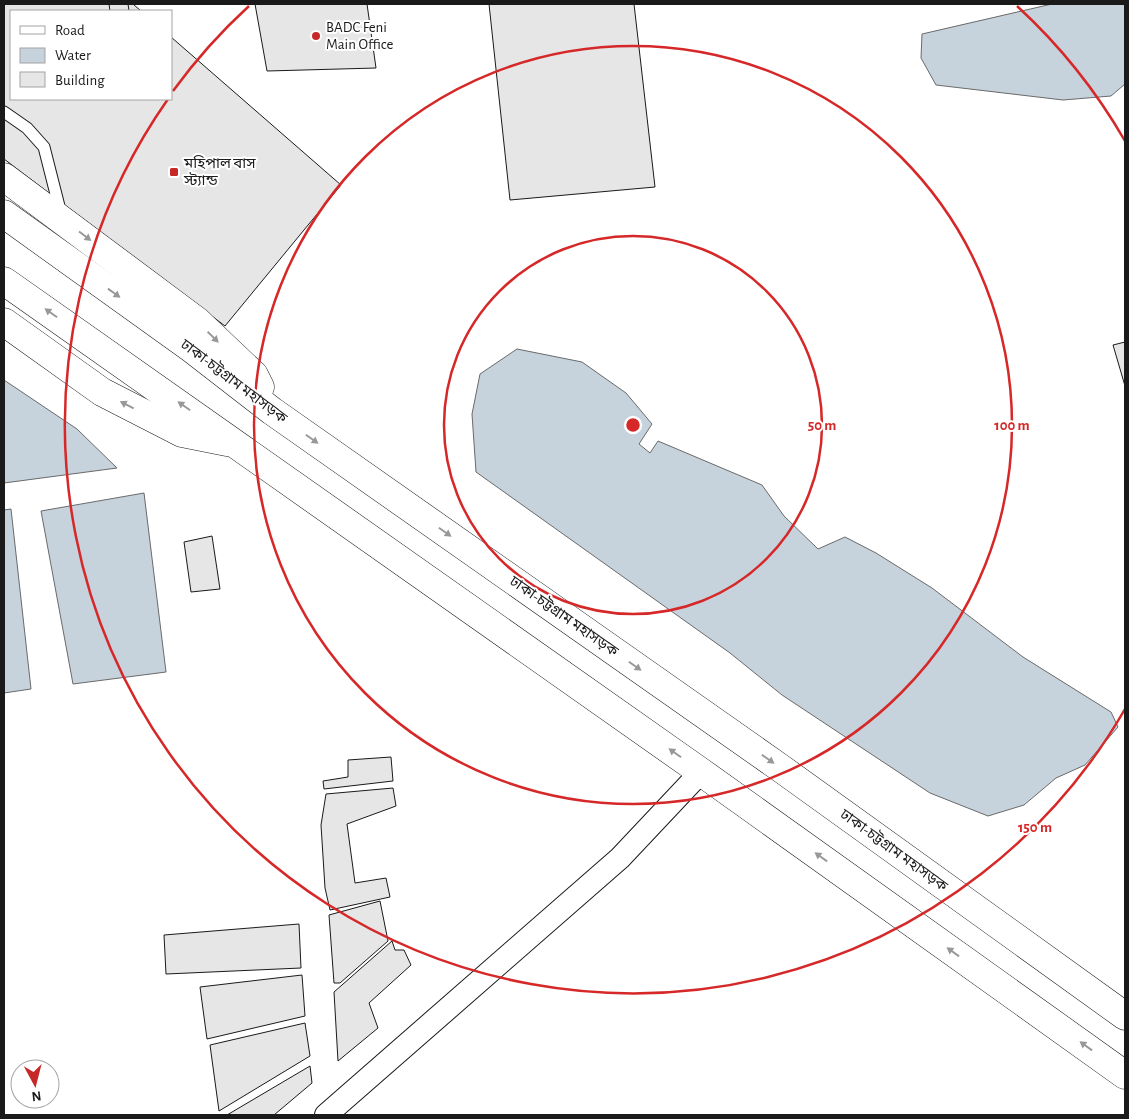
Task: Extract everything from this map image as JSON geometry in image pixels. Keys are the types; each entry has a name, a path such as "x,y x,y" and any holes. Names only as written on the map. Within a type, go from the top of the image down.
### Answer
{"highway":[{"path":"4,177 63,219 197,321 254,375 272,411"},
{"name":"ঢাকা-চট্টগ্রাম মহাসড়ক","path":"4,214 192,349 272,411 779,767 1125,1016"},
{"path":"4,281 701,772 1125,1075"},
{"path":"4,322 102,392 182,433 238,445"}],"street":[{"path":"326,1115 620,858 701,772"}],"lane":[{"path":"4,112 27,128 44,147 63,219"}],"water":[{"path":"1052,4 1125,4 1125,84 1111,96 1063,100 936,85 921,58 922,34"},
{"path":"517,349 582,362 626,393 652,424 639,444 650,453 658,441 762,485 784,516 818,549 845,537 876,553 932,588 1023,657 1111,712 1118,727 1085,765 1056,778 1024,805 988,816 930,793 782,695 730,653 476,472 472,414 480,374"},
{"path":"4,380 77,429 117,468 4,483"},
{"path":"144,493 166,672 73,684 41,511"},
{"path":"11,509 31,689 4,693 4,510"}],"building":[{"name":"মহিপাল বাস স্ট্যান্ড","path":"4,4 133,4 140,10 10,10 10,100 172,100 172,38 341,185 225,326 4,159"},
{"path":"109,4 128,4 129,10 110,10"},
{"name":"BADC Feni Main Office","path":"255,4 367,4 376,68 267,71"},
{"path":"489,4 634,4 655,187 510,200"},
{"path":"1125,342 1125,386 1113,345"},
{"path":"212,536 220,589 191,592 184,542"},
{"path":"391,757 393,781 324,789 323,781 348,777 348,760"},
{"path":"393,788 396,806 347,824 355,883 386,878 390,897 330,910 325,888 321,825 326,794"},
{"path":"380,901 388,941 340,983 334,983 329,915"},
{"path":"299,924 301,968 166,974 164,935"},
{"path":"392,941 395,950 404,950 411,965 369,1003 378,1028 338,1061 334,992"},
{"path":"302,975 305,1016 207,1039 200,987"},
{"path":"305,1023 310,1056 219,1111 210,1045"},
{"path":"310,1066 312,1083 274,1115 227,1115"}],"place":[{"name":"BADC Feni Main Office","path":"316,36"},
{"name":"মহিপাল বাস স্ট্যান্ড","path":"174,172"}]}
